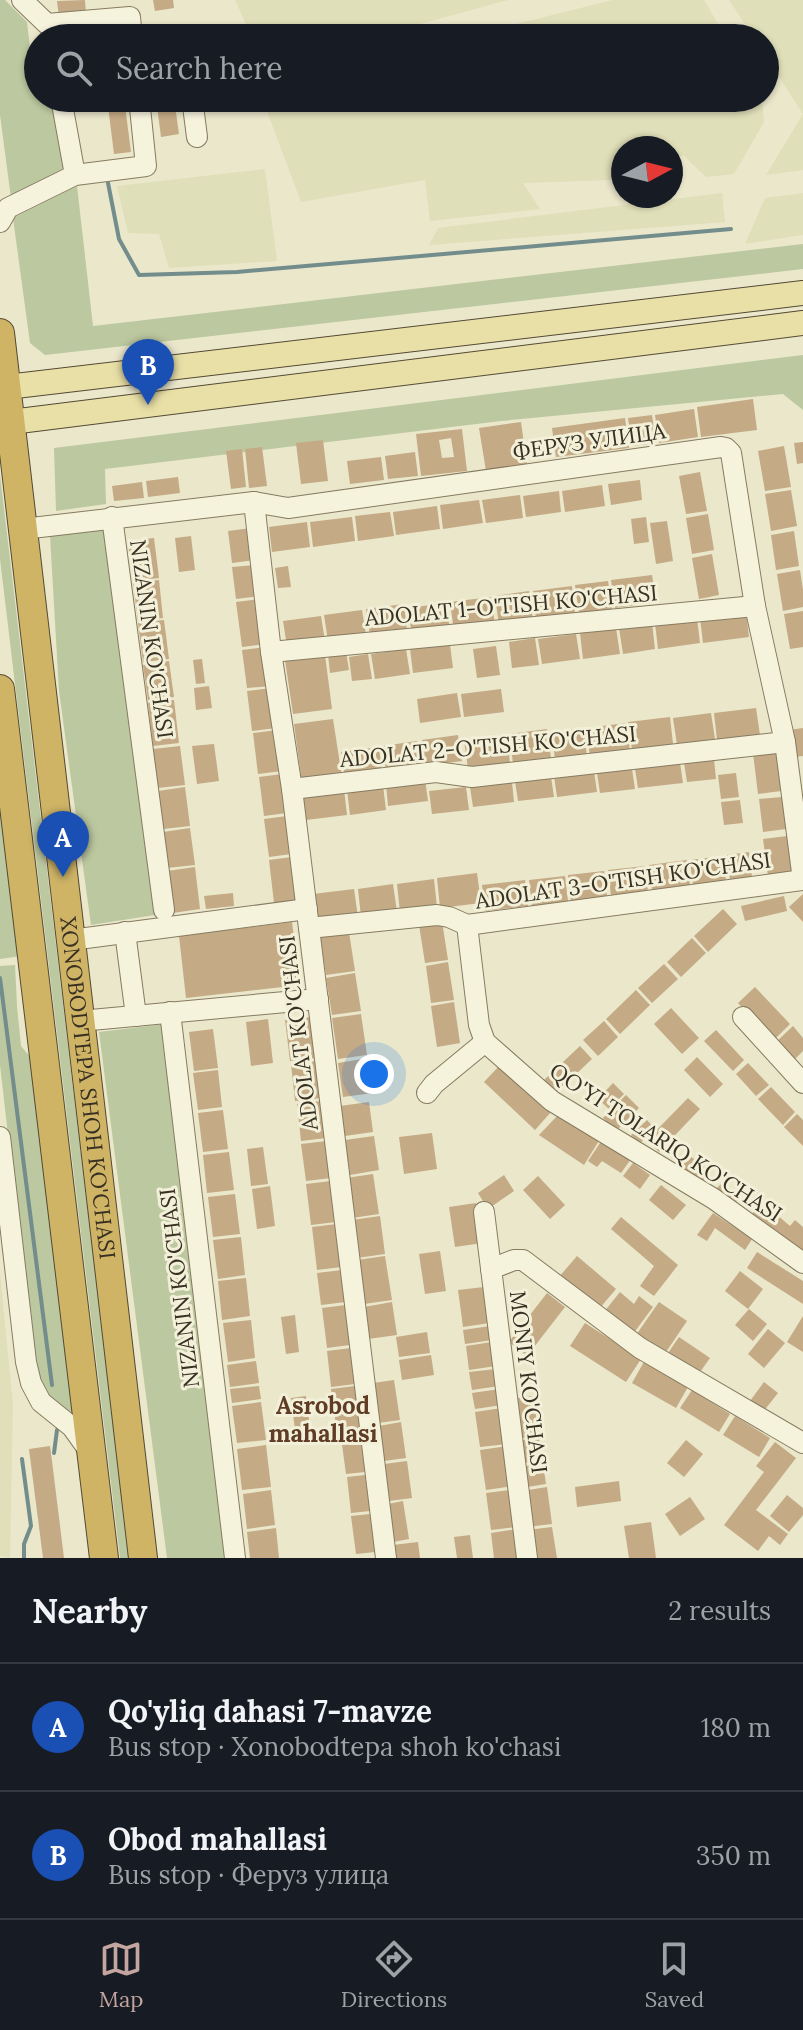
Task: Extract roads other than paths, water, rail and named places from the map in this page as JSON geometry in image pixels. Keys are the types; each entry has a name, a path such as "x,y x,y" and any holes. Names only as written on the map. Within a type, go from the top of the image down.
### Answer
{"highway":[{"name":"XONOBODTEPA SHOH KO'CHASI","path":"0,333 5,420 23,529 143,1558"},
{"name":"XONOBODTEPA SHOH KO'CHASI","path":"0,689 7,800 104,1558"}],"main road":[{"path":"3,389 803,293"},
{"path":"5,420 803,323"}],"street":[{"path":"22,0 42,24"},
{"path":"89,24 130,17 131,24"},
{"path":"64,112 75,175"},
{"path":"0,222 8,208 75,175 146,166 140,112"},
{"path":"194,112 197,137"},
{"name":"ФЕРУЗ УЛИЦА","path":"23,529 254,502 288,508 726,448 731,453 755,606 785,742 803,880"},
{"name":"ADOLAT KO'CHASI","path":"254,502 386,1558"},
{"name":"NIZANIN KO'CHASI","path":"112,517 164,910"},
{"name":"ADOLAT 1-O'TISH KO'CHASI","path":"271,652 755,606"},
{"name":"ADOLAT 2-O'TISH KO'CHASI","path":"292,789 436,772 472,777 785,742"},
{"name":"ADOLAT 3-O'TISH KO'CHASI","path":"71,940 125,932 308,918 437,915 467,925 803,880"},
{"path":"427,1093 485,1042 479,1025 467,925"},
{"path":"125,932 136,1016"},
{"path":"80,1021 318,999"},
{"name":"NIZANIN KO'CHASI","path":"170,1012 235,1558"},
{"path":"743,1017 803,1083"},
{"name":"QO'YI TOLARIQ KO'CHASI","path":"485,1042 552,1101 714,1199 803,1263"},
{"path":"0,1137 2,1178 31,1383 41,1402 72,1427 91,1453"},
{"name":"MONIY KO'CHASI","path":"484,1212 527,1558"},
{"path":"491,1269 514,1260 523,1260 640,1348 803,1443"}],"waterway":[{"path":"108,183 119,239 139,275 237,272 731,229"},
{"path":"0,978 52,1385"},
{"path":"54,1453 57,1430"},
{"path":"22,1459 31,1526 24,1544 24,1558"}],"place":[{"name":"Obod mahallasi","path":"148,405"},
{"name":"Qo'yliq dahasi 7-mavze","path":"63,877"}],"district":[{"name":"Asrobod mahallasi","path":"323,1419"}]}
